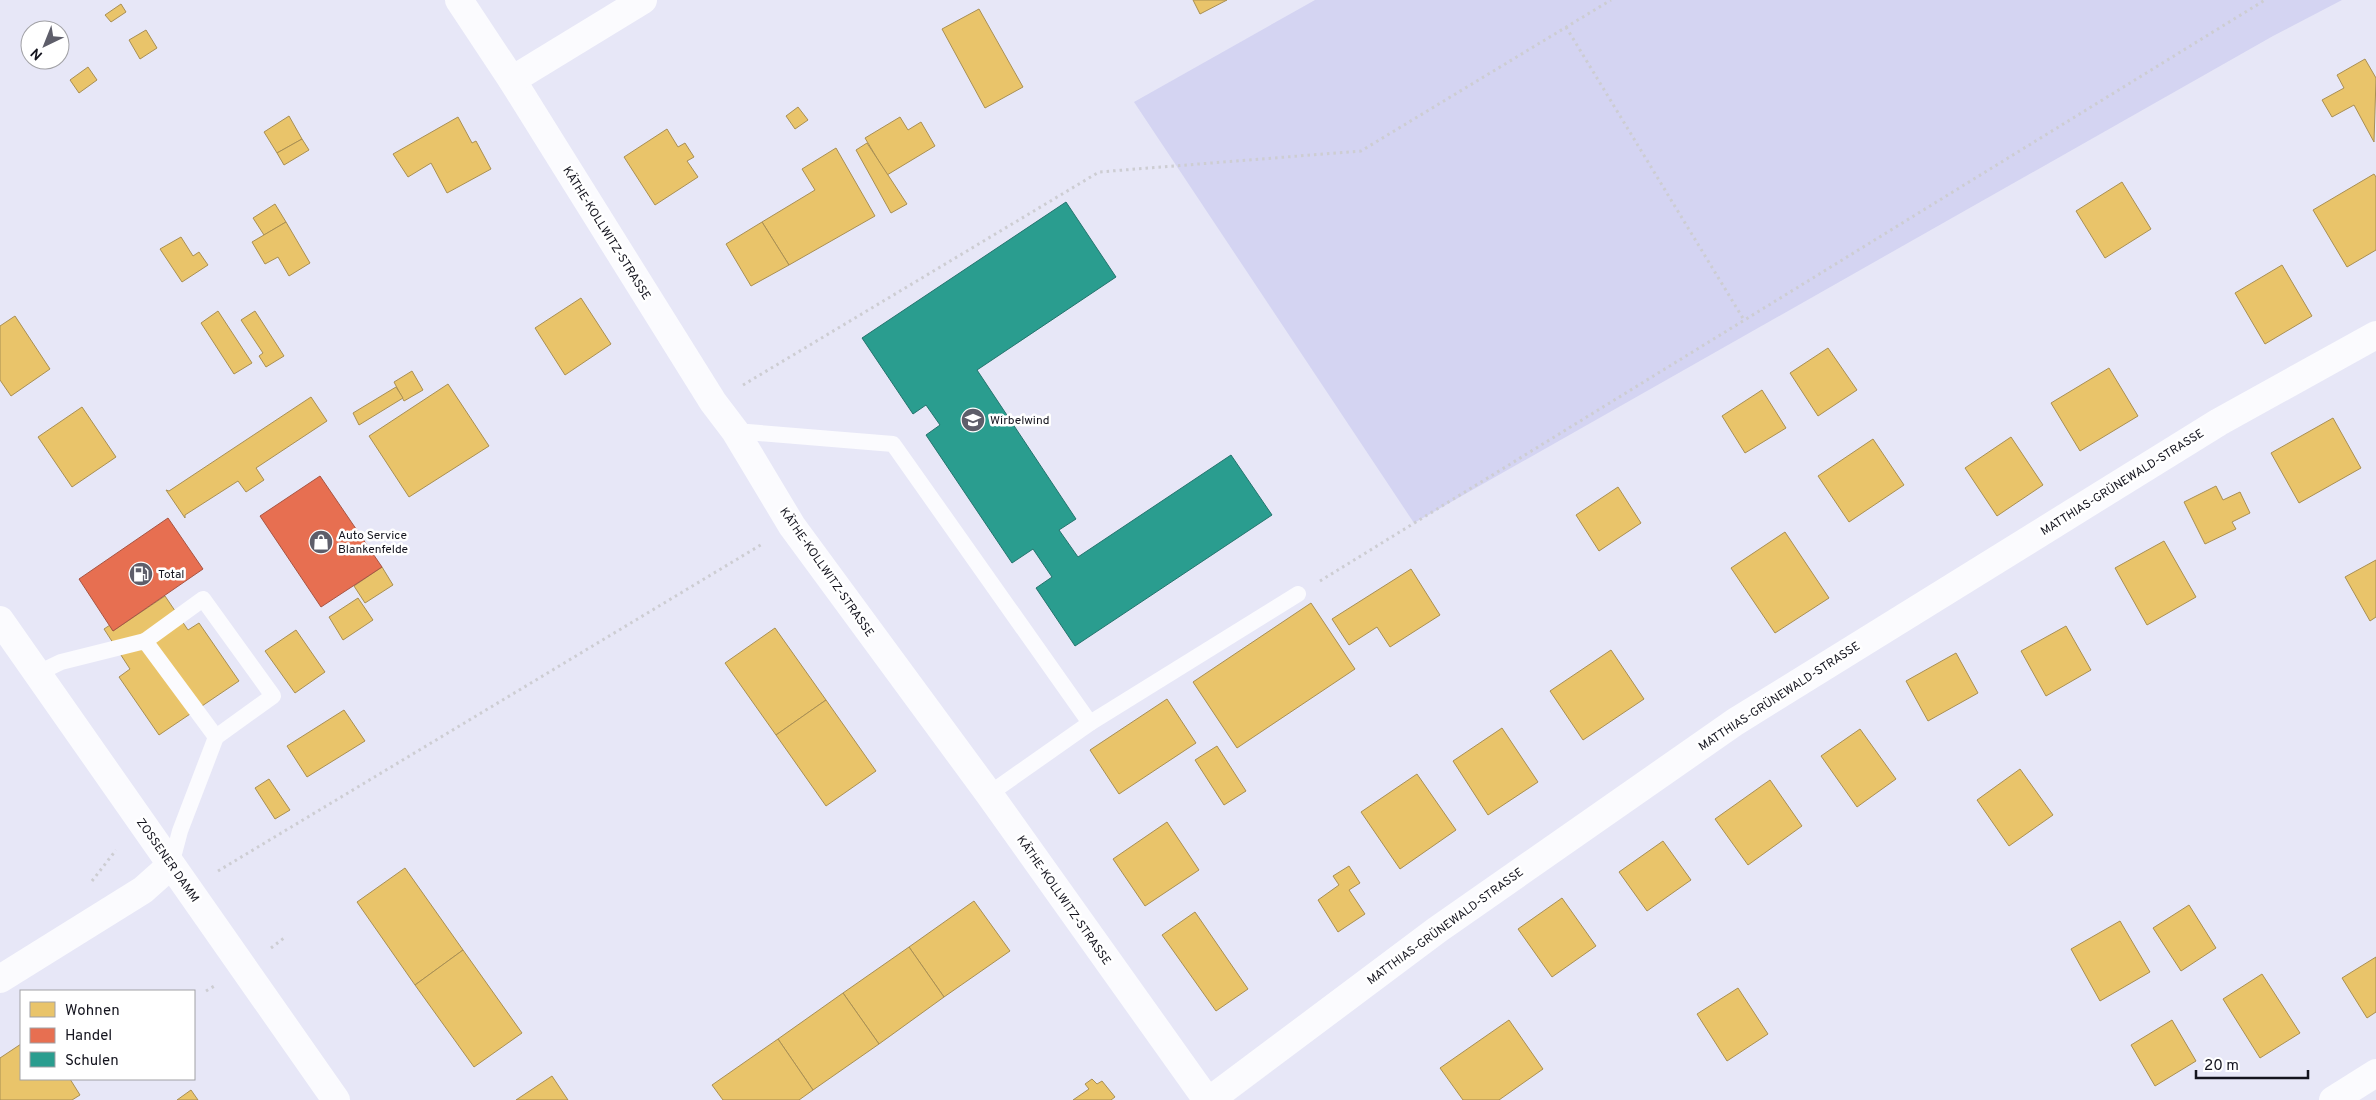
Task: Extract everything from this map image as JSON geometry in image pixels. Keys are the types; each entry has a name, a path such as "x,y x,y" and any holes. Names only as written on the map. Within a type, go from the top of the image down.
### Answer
{"street":[{"name":"KÄTHE-KOLLWITZ-STRASSE","path":"459,0 512,80 713,402 735,431 792,526 989,794 1209,1100"},
{"path":"512,80 643,0"},
{"name":"MATTHIAS-GRÜNEWALD-STRASSE","path":"1209,1100 1437,930 1734,722 2219,422 2376,336"},
{"name":"ZOSSENER DAMM","path":"0,620 336,1100"},
{"path":"0,978 143,890 172,865"},
{"path":"2333,1100 2376,1073"}],"lane":[{"path":"735,431 893,444 1090,723"},
{"path":"989,794 1090,723 1298,594"},
{"path":"36,674 61,662 145,641 203,600 273,696 216,737 180,831 172,865"},
{"path":"145,641 216,737"}],"path":[{"path":"713,402 1099,172 1361,151 1611,0"},
{"path":"1298,594 2265,0"},
{"path":"1566,27 1744,320"},
{"path":"218,871 792,526"}],"shaded area":[{"path":"1315,0 2342,0 2273,36 1414,523 1134,102"}],"building: Wohnen":[{"path":"1193,0 1227,0 1200,14"},
{"path":"121,4 126,12 111,22 105,15"},
{"path":"979,9 1023,87 985,108 942,29"},
{"path":"146,30 157,48 140,59 129,40"},
{"path":"2365,59 2376,78 2374,142 2354,105 2332,117 2322,100 2344,88 2337,75"},
{"path":"88,67 97,80 79,93 70,80"},
{"path":"798,107 808,120 795,129 786,116"},
{"path":"289,116 302,139 277,153 264,132"},
{"path":"458,117 472,143 476,141 491,169 447,193 431,163 408,177 393,154"},
{"path":"900,117 908,130 921,122 935,146 887,175 865,138"},
{"path":"667,129 678,147 685,143 694,157 687,161 698,177 655,205 624,157"},
{"path":"302,139 309,150 284,165 277,153"},
{"path":"867,143 907,204 891,213 856,150"},
{"path":"836,148 875,216 789,265 762,222 815,190 802,169"},
{"path":"2374,174 2376,177 2376,250 2347,267 2313,210"},
{"path":"2122,182 2151,229 2105,258 2076,211"},
{"path":"275,204 286,222 264,235 253,218"},
{"path":"286,222 310,263 289,276 278,257 265,264 252,242"},
{"path":"762,222 789,265 751,286 726,244"},
{"path":"181,237 193,256 199,252 208,265 182,282 160,249"},
{"path":"2282,265 2312,316 2265,344 2235,293"},
{"path":"581,298 611,344 565,375 535,328"},
{"path":"218,311 252,363 234,374 201,323"},
{"path":"255,311 284,356 266,367 259,356 263,353 241,320"},
{"path":"15,316 50,369 11,396 0,380 0,326"},
{"path":"1828,348 1857,390 1818,416 1790,373"},
{"path":"2109,368 2138,416 2080,451 2051,403"},
{"path":"412,371 423,390 404,401 394,382"},
{"path":"448,384 489,446 409,497 369,436"},
{"path":"396,387 403,398 359,425 353,413"},
{"path":"1762,390 1786,428 1745,453 1722,416"},
{"path":"311,397 327,421 256,468 264,480 246,492 238,481 185,515 185,518 166,490 169,491"},
{"path":"82,407 116,457 72,487 38,437"},
{"path":"2333,418 2361,468 2299,503 2271,453"},
{"path":"2011,437 2043,485 1997,516 1965,468"},
{"path":"1873,439 1904,485 1849,522 1818,476"},
{"path":"2216,486 2223,500 2240,492 2250,513 2232,522 2236,529 2205,544 2184,502"},
{"path":"1618,487 1641,523 1599,551 1576,515"},
{"path":"1785,532 1829,598 1775,633 1731,568"},
{"path":"2164,541 2196,597 2147,625 2115,568"},
{"path":"2376,560 2376,617 2370,621 2345,577"},
{"path":"382,567 393,585 365,603 354,586"},
{"path":"1411,569 1440,615 1390,647 1377,627 1349,645 1332,619"},
{"path":"165,596 188,630 199,623 239,681 159,735 119,677 130,669 104,629 110,625 113,631"},
{"path":"358,598 373,620 343,640 329,617"},
{"path":"1311,603 1355,669 1237,748 1193,682"},
{"path":"2066,626 2091,670 2046,696 2021,651"},
{"path":"775,628 826,700 776,735 725,663"},
{"path":"296,630 325,672 295,693 265,651"},
{"path":"1611,650 1644,699 1583,740 1550,691"},
{"path":"1956,653 1978,693 1928,721 1906,681"},
{"path":"1167,699 1196,743 1119,794 1090,750"},
{"path":"826,700 876,771 826,806 776,735"},
{"path":"344,710 365,741 307,777 287,746"},
{"path":"1502,728 1538,782 1488,815 1453,761"},
{"path":"1860,729 1896,779 1857,807 1821,756"},
{"path":"1217,746 1246,791 1224,805 1195,760"},
{"path":"2020,769 2053,815 2009,846 1977,800"},
{"path":"1417,774 1456,830 1400,869 1361,812"},
{"path":"269,779 290,810 275,819 255,788"},
{"path":"1770,780 1802,826 1748,865 1715,819"},
{"path":"1167,822 1199,870 1145,906 1113,859"},
{"path":"1663,841 1691,880 1647,911 1619,872"},
{"path":"1349,866 1360,883 1349,890 1365,914 1338,932 1318,900 1339,885 1333,876"},
{"path":"405,868 463,950 415,985 357,902"},
{"path":"1562,898 1596,946 1552,977 1518,929"},
{"path":"974,901 1010,951 944,997 909,947"},
{"path":"2189,905 2216,948 2181,971 2153,928"},
{"path":"1195,912 1248,989 1216,1011 1162,935"},
{"path":"2120,921 2150,972 2100,1001 2071,949"},
{"path":"909,947 944,997 879,1044 843,993"},
{"path":"463,950 522,1033 474,1067 415,985"},
{"path":"2376,957 2376,1012 2367,1018 2342,978"},
{"path":"2262,974 2300,1033 2260,1058 2223,999"},
{"path":"1738,988 1768,1034 1727,1061 1697,1014"},
{"path":"843,993 879,1044 813,1090 778,1039"},
{"path":"1509,1020 1543,1069 1499,1100 1463,1100 1440,1068"},
{"path":"2172,1020 2196,1061 2155,1086 2131,1045"},
{"path":"778,1039 813,1090 799,1100 723,1100 712,1085"},
{"path":"20,1045 20,1080 71,1080 80,1095 72,1100 0,1100 0,1058"},
{"path":"552,1076 568,1100 516,1100"},
{"path":"1092,1079 1097,1084 1102,1081 1115,1097 1111,1100 1073,1100 1089,1089 1085,1084"},
{"path":"191,1090 198,1100 177,1100"}],"building: Handel":[{"name":"Auto Service Blankenfelde","path":"320,476 382,567 321,607 260,516"},
{"name":"Total","path":"168,518 203,569 113,631 79,579"}],"building: Schulen":[{"name":"Wirbelwind","path":"1066,202 1116,277 977,370 1076,519 1059,530 1078,557 1231,455 1272,515 1075,646 1036,588 1052,577 1033,549 1012,563 926,435 940,425 926,405 913,414 862,338"}],"place":[{"name":"Wirbelwind","path":"973,420"},
{"name":"Auto Service Blankenfelde","path":"321,542"},
{"name":"Total","path":"141,574"}]}
